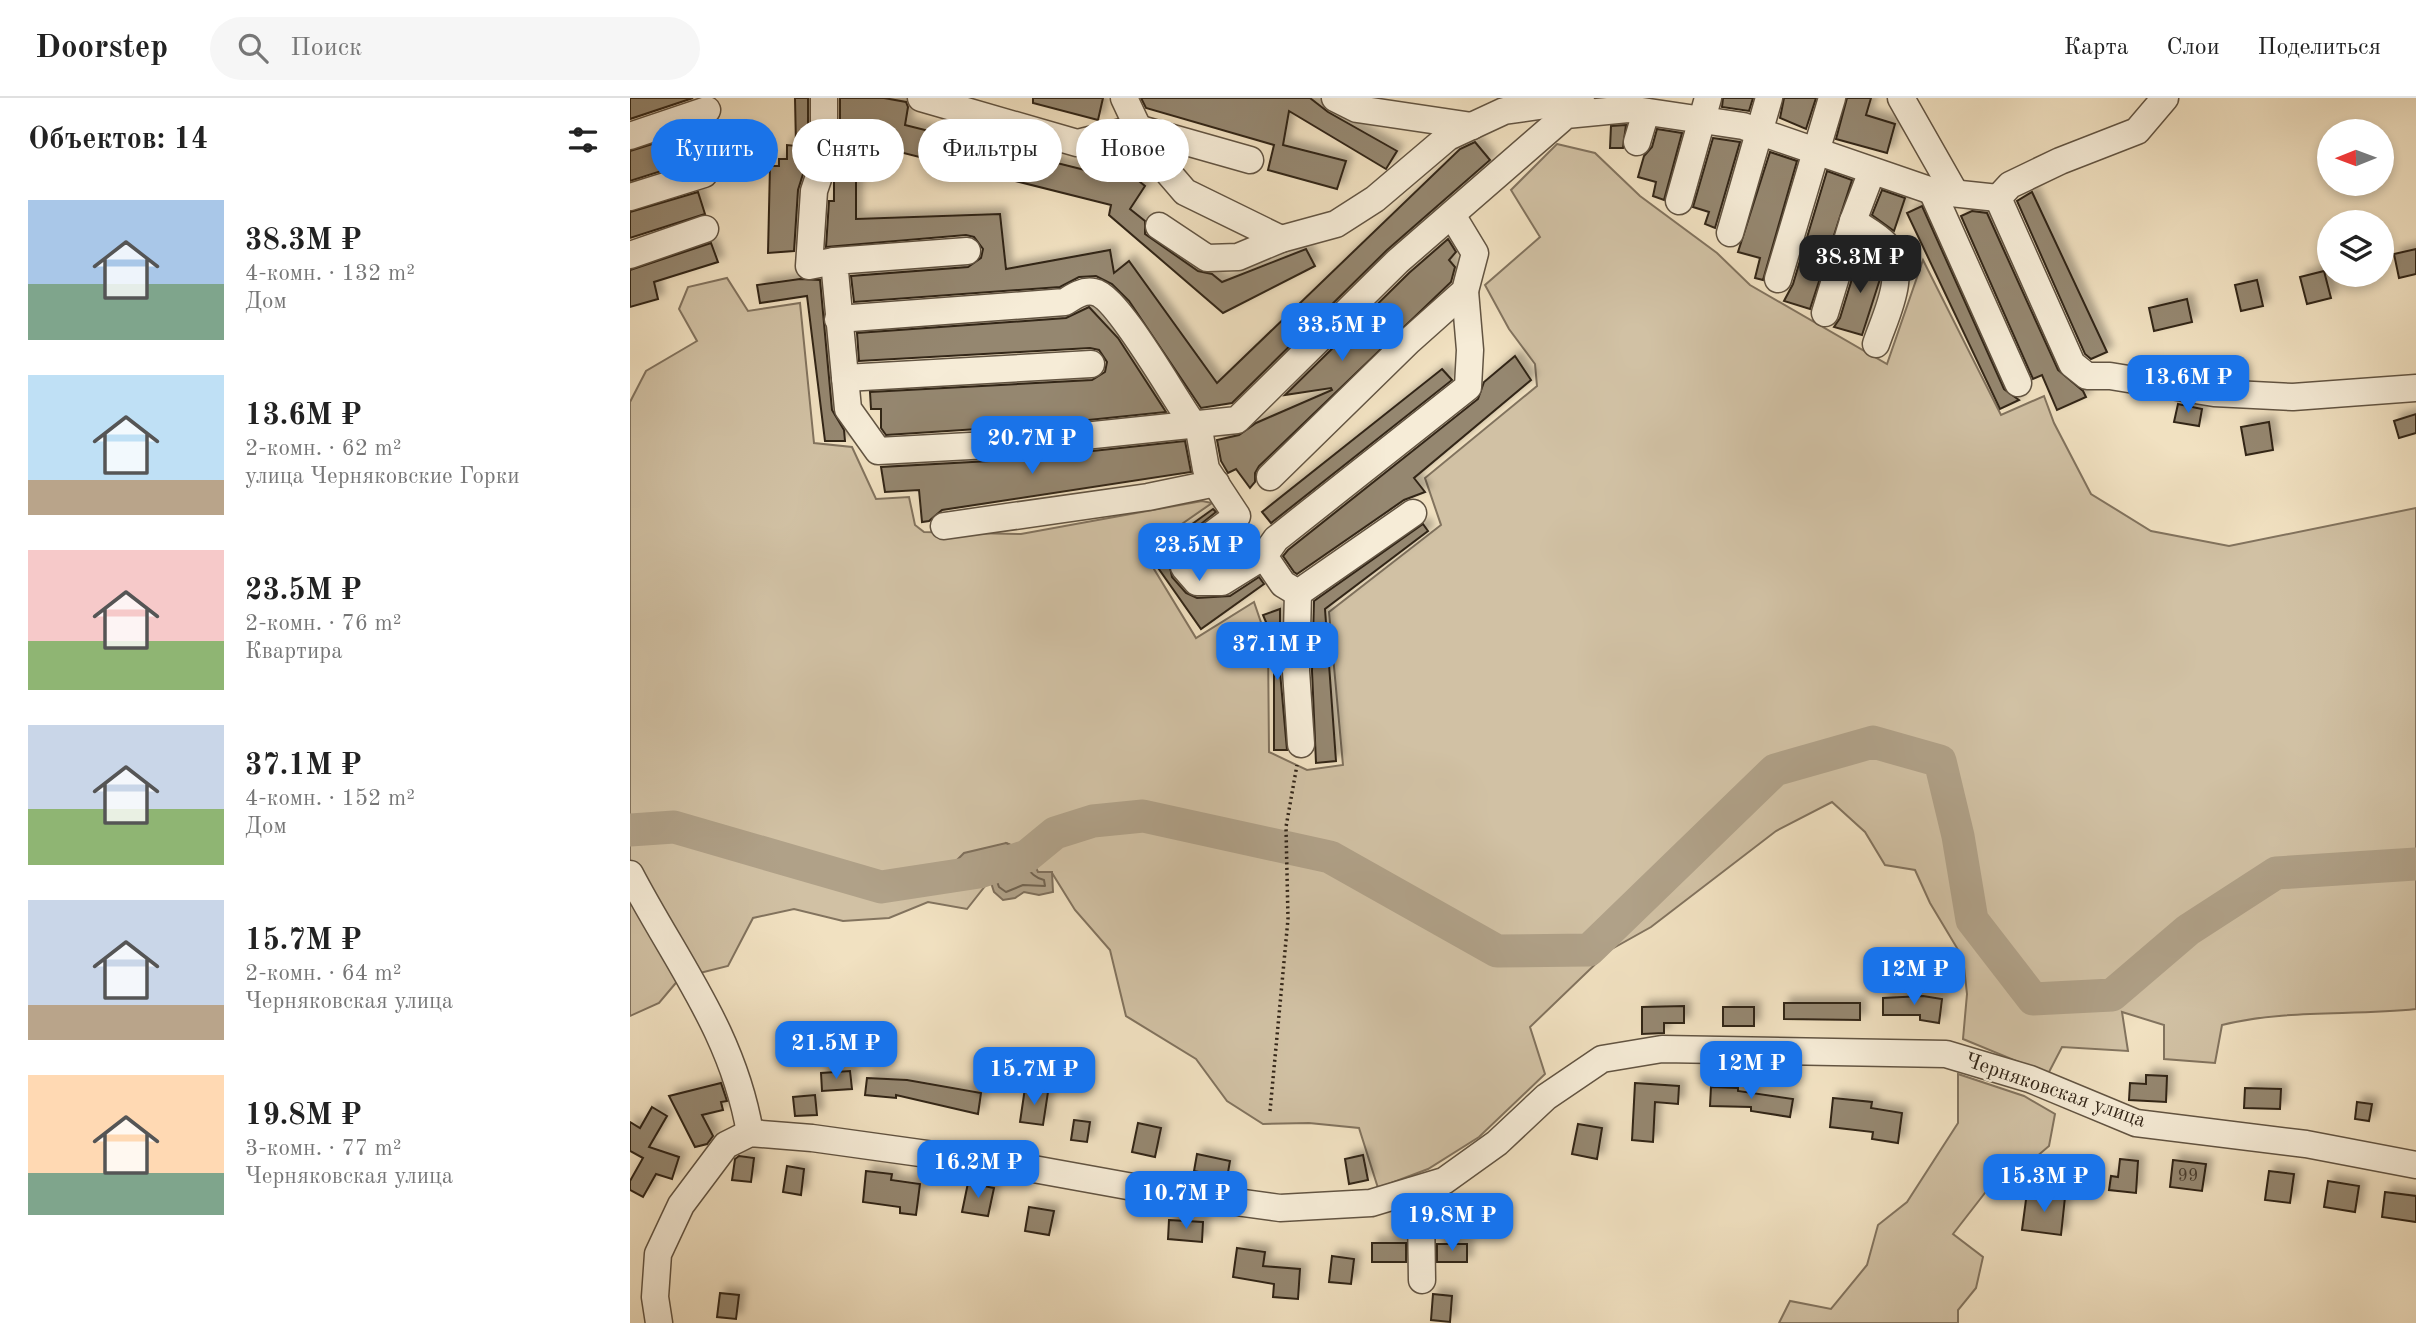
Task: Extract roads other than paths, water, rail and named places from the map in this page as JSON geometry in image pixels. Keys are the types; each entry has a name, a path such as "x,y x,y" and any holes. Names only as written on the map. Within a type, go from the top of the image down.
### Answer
{"street":[{"path":"824,98 824,161 814,191 809,266 834,261 967,251"},
{"path":"921,98 1076,143"},
{"path":"1124,98 1134,119"},
{"path":"1335,98 1357,109 1430,109 1472,126"},
{"path":"1730,233 1757,131 1769,98"},
{"path":"1778,279 1832,98"},
{"path":"1901,98 1943,192 2018,383"},
{"path":"1998,198 2010,185 2060,161 2137,131 2165,98"},
{"path":"1159,226 1207,258 1238,257 1281,239 1336,224 1375,199 1448,137 1472,126 1500,105 1564,102 1703,112 1872,171 1943,192 1998,198"},
{"path":"834,261 848,408 878,451 1007,444 1237,420 1398,261 1566,116 1646,106"},
{"path":"1637,142 1646,106"},
{"path":"630,136 707,110"},
{"path":"1679,201 1703,112"},
{"path":"1189,143 1250,160"},
{"path":"1825,313 1853,221 1872,171"},
{"path":"630,197 678,182"},
{"path":"1176,182 1185,192 1281,239"},
{"path":"1998,198 2072,364 2087,376 2110,376 2214,393 2293,397 2416,388"},
{"path":"838,319 1065,302 1081,292 1096,292 1116,306 1196,424 1206,469 1237,516 1191,550 1184,567 1197,582 1222,582 1264,556 1276,539 1468,387 1470,349 1465,291 1475,253 1452,215"},
{"path":"1853,221 1884,242 1893,256 1897,276 1877,345"},
{"path":"630,255 705,229"},
{"path":"1270,477 1409,341 1465,291"},
{"path":"845,378 1091,364"},
{"path":"944,526 1148,497 1216,483"},
{"path":"1298,593 1413,513"},
{"path":"1264,556 1283,584 1298,593"},
{"path":"1298,593 1296,671 1301,744"},
{"path":"630,874 708,1009 744,1092 750,1133 726,1145 681,1205 658,1254 655,1297 659,1323"},
{"name":"Черняковская улица","path":"750,1133 813,1138 1015,1166 1155,1191 1280,1208 1371,1203 1444,1181 1497,1143 1546,1097 1602,1059 1662,1049 1946,1054 2031,1079 2136,1123 2306,1144 2416,1164"},
{"path":"1412,1191 1421,1213 1422,1280"}],"water":[{"path":"1006,843 1025,854 1038,872 1052,872 1053,892 1039,895 1024,892 1015,898 1003,900 994,892 985,864 953,880 945,872 964,853"}],"waterway":[{"path":"630,830 674,827 881,887 979,872 1027,856 1055,833 1093,821 1143,816 1330,857 1497,951 1589,950 1775,770 1873,742 1940,761 1958,836 1972,920 2033,999 2112,995 2188,930 2276,873 2416,864"}]}
